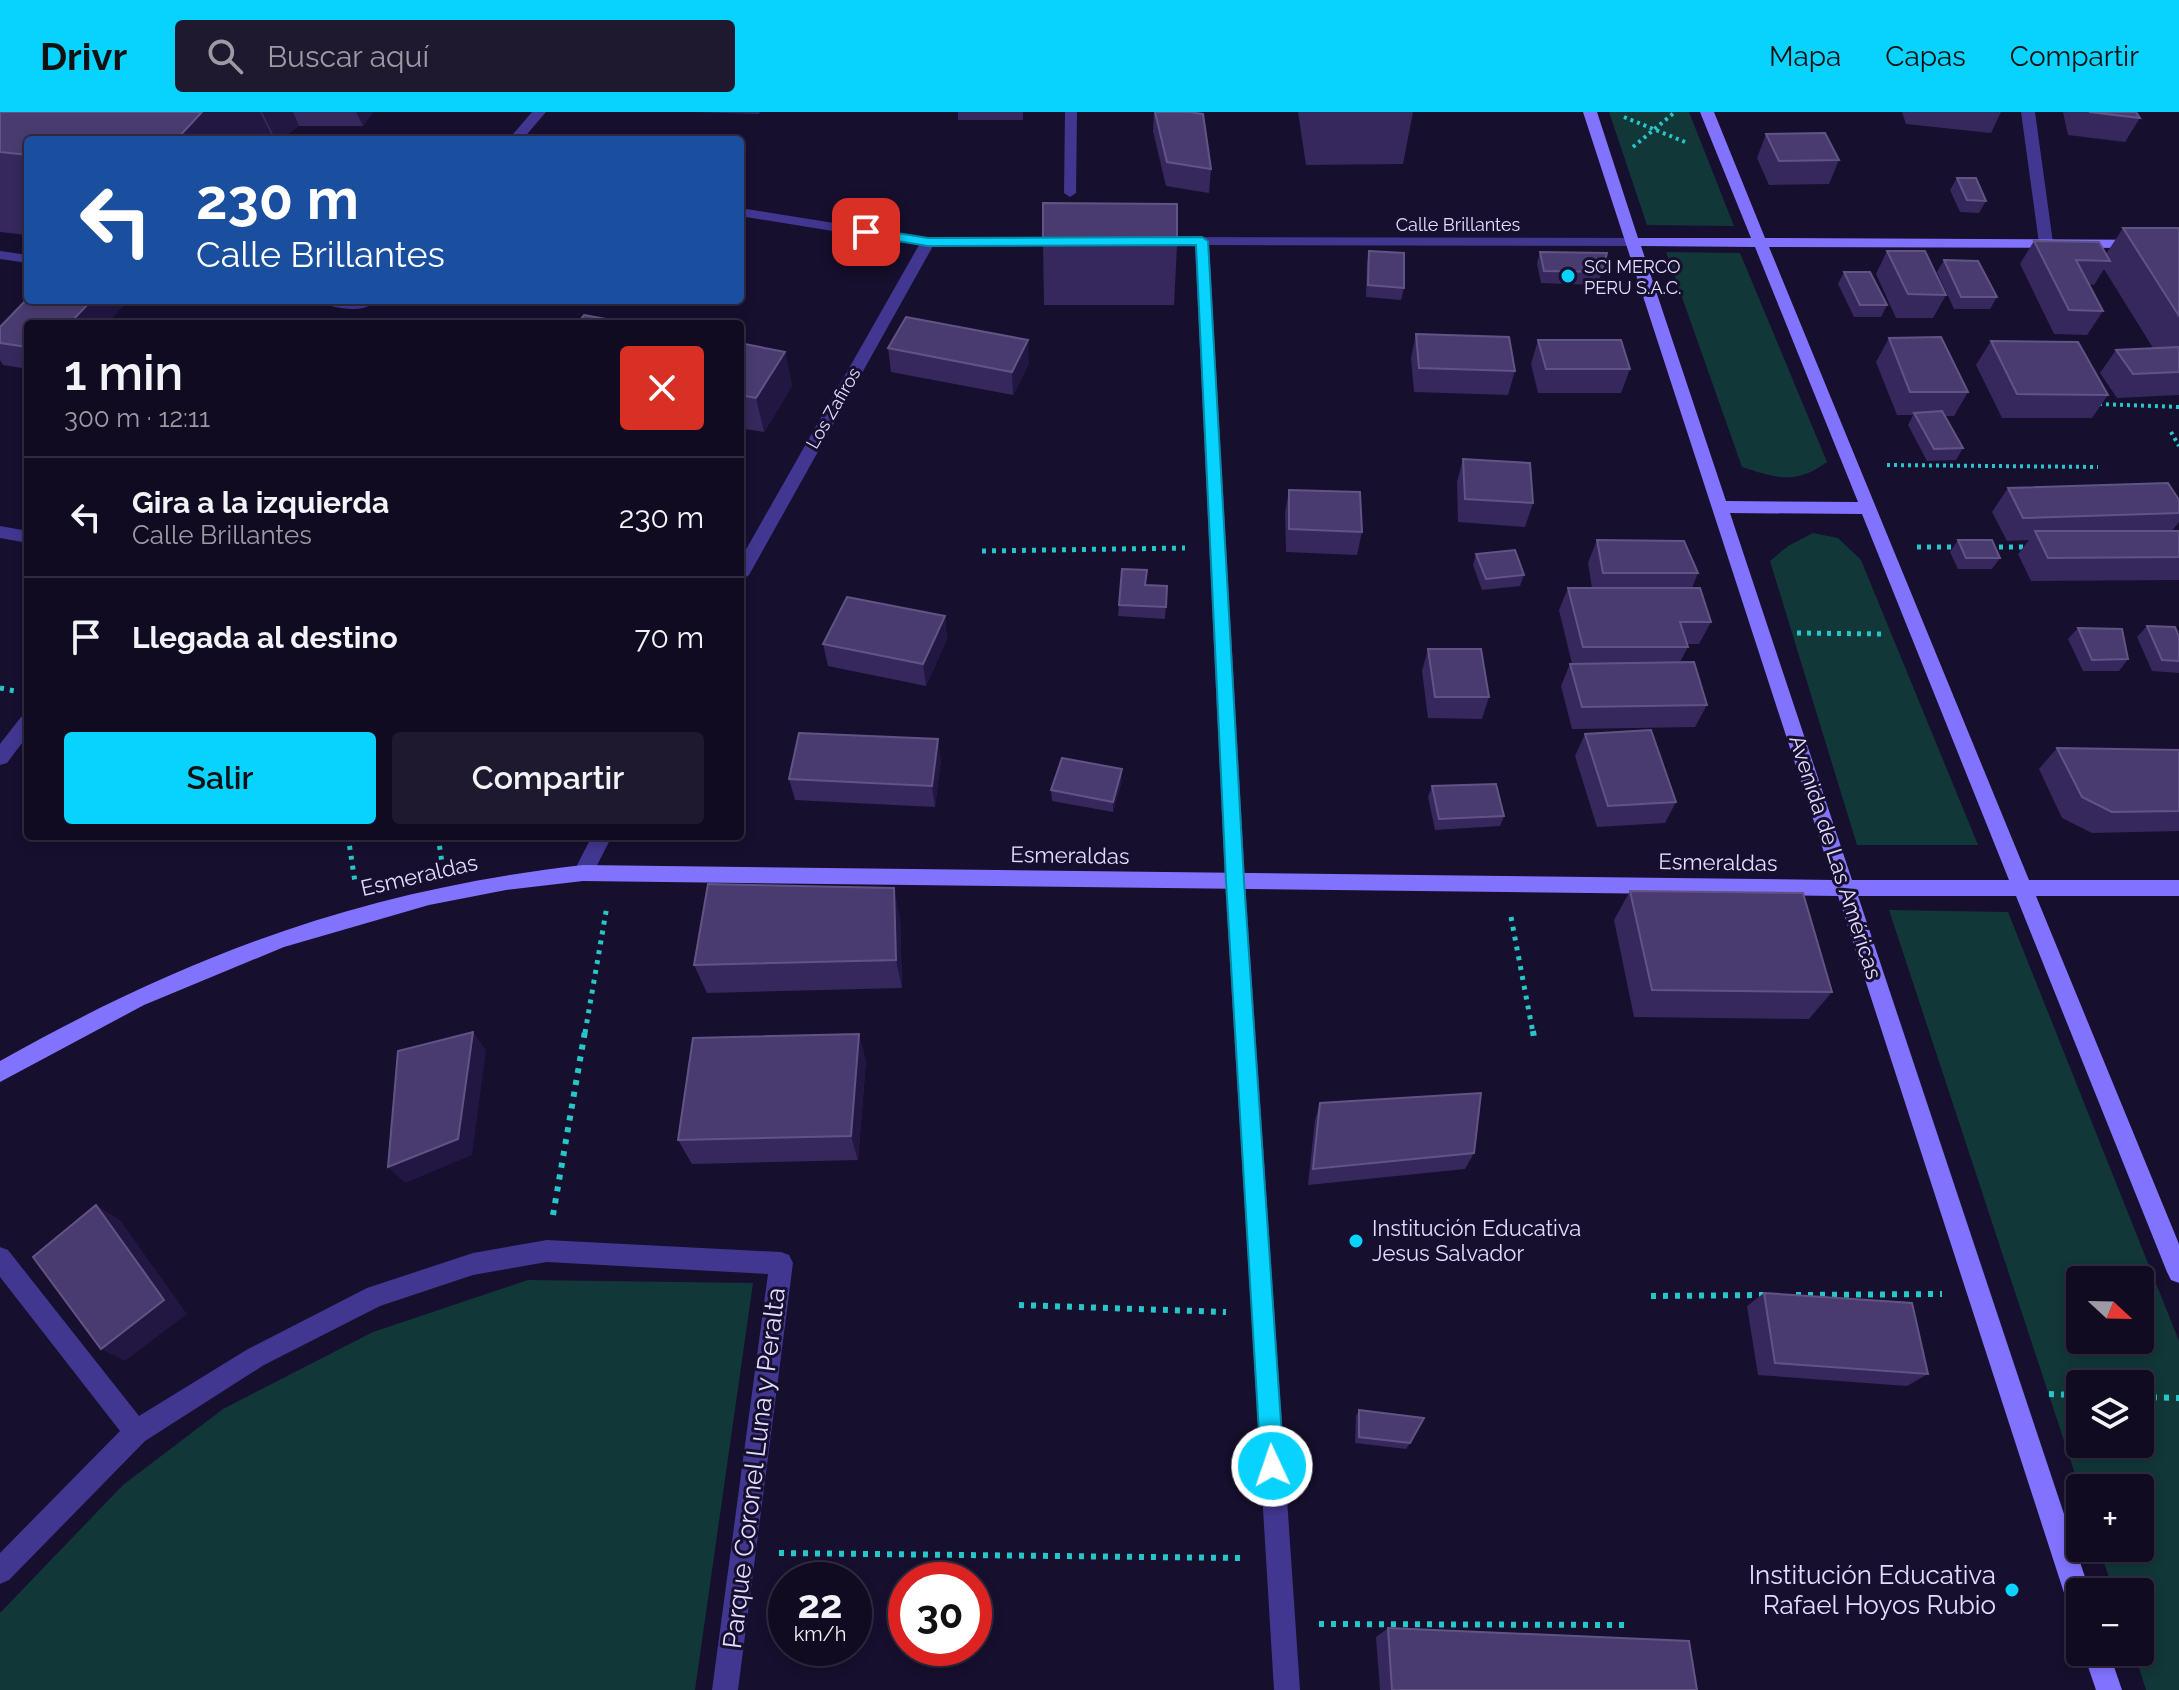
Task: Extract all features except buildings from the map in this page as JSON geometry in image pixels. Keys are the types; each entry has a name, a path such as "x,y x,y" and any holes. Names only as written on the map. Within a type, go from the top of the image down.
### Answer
{"street":[{"path":"518,136 539,112"},
{"name":"Avenida de Las Américas","path":"1590,112 2072,1578"},
{"path":"1707,112 2179,1272"},
{"path":"2028,112 2046,243"},
{"path":"744,213 928,242 1085,241"},
{"name":"Calle Brillantes","path":"1129,241 2179,244"},
{"path":"1202,241 1235,881 1287,1690"},
{"name":"Los Zafiros","path":"744,568 928,242"},
{"path":"0,255 24,258"},
{"path":"351,320 365,304"},
{"path":"1720,507 1869,508"},
{"path":"0,532 24,536"},
{"path":"0,758 24,727"},
{"path":"583,873 600,840"},
{"name":"Esmeraldas","path":"0,1072 51,1041 170,983 283,937 407,900 514,879 583,873 1846,888 2179,888"},
{"name":"Parque Coronel Luna y Peralta","path":"0,1571 136,1432 256,1357 375,1296 473,1264 547,1251 781,1263 725,1690"},
{"path":"0,1258 136,1432"},
{"path":"2101,1666 2109,1690"}],"lane":[{"path":"1070,193 1071,112"}],"path":[{"path":"1613,112 1727,159"},
{"path":"1608,168 1675,112"},
{"path":"2099,404 2179,407"},
{"path":"2171,432 2179,446"},
{"path":"1851,465 2098,467"},
{"path":"1884,547 1962,547"},
{"path":"1977,547 2040,547"},
{"path":"982,551 1218,548"},
{"path":"1761,633 1920,634"},
{"path":"349,840 360,914"},
{"path":"547,1251 612,873"},
{"path":"1505,884 1534,1038"},
{"path":"1792,1295 1980,1294"},
{"path":"1651,1296 1776,1295"},
{"path":"1019,1305 1263,1313"},
{"path":"2154,1397 2179,1398"},
{"path":"743,1553 1278,1558"},
{"path":"1283,1624 1626,1625"}],"green space":[{"path":"1609,112 1689,112 1734,226 1647,225"},
{"path":"1666,252 1740,253 1827,462 1795,477 1765,474 1742,467"},
{"path":"1813,533 1838,538 1861,560 1978,845 1857,845 1770,561 1788,546"},
{"path":"1889,910 2008,912 2149,1266 2066,1266 2066,1354 2154,1354 2154,1278 2179,1341 2179,1690 2146,1690 2138,1666 2154,1666 2154,1578 2109,1578 2104,1562 2154,1562 2154,1474 2075,1474 2070,1458 2154,1458 2154,1370 2066,1370 2066,1447"},
{"path":"528,1280 753,1283 695,1690 0,1690 0,1613 123,1485 223,1409 373,1332"}],"place":[{"name":"SCI MERCO PERU S.A.C.","path":"1568,276"},
{"name":"Institución Educativa Jesus Salvador","path":"1356,1241"},
{"name":"Institución Educativa Rafael Hoyos Rubio","path":"2012,1590"}],"route":[{"path":"866,232 928,242 1202,241 1235,881 1272,1466"}]}
